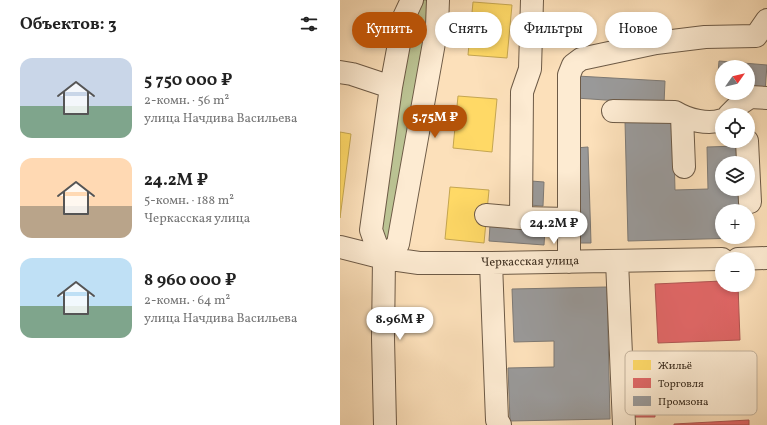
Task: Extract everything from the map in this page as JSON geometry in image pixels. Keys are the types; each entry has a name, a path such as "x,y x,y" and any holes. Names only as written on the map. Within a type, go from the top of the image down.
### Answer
{"street":[{"path":"385,425 383,338 384,258 376,244 371,230 404,17 412,0"},
{"path":"384,258 398,244 437,26 438,0"},
{"path":"521,218 522,92 530,69 532,0"},
{"path":"570,262 569,75 574,65 581,59 656,43 705,38 756,36 767,20"},
{"path":"340,72 352,74 392,87"},
{"path":"736,108 741,103 753,104"},
{"path":"612,111 675,112 682,116 701,121 715,122"},
{"path":"682,116 684,167"},
{"path":"747,148 750,202"},
{"path":"486,215 521,218 569,219"},
{"name":"Черкасская улица","path":"340,247 384,258 419,263 715,259"},
{"path":"755,258 767,258"},
{"path":"617,261 624,425"},
{"path":"490,263 497,420 500,425"}],"green space":[{"path":"421,0 431,0 427,25 427,12 417,12"},
{"path":"405,48 423,48 392,243 379,238"}],"building: Жильё":[{"path":"473,2 512,5 511,12 510,12 507,58 468,55 469,48 502,48 502,12 472,12"},
{"path":"458,96 497,99 492,152 453,148"},
{"path":"340,132 351,134 340,218"},
{"path":"450,187 489,190 484,243 445,239"}],"building: Торговля":[{"path":"715,281 715,292 738,292 740,340 658,343 655,284"},
{"path":"631,415 655,415 655,417 631,417"},
{"path":"749,420 749,425 674,425 674,424"}],"building: Промзона":[{"path":"755,64 767,65 765,91 755,90"},
{"path":"577,76 665,81 664,104 576,98"},
{"path":"673,119 675,190 708,189 707,147 737,148 738,156 715,156 715,196 739,196 739,204 715,204 715,239 628,241 625,121"},
{"path":"588,147 591,243 578,243 575,148"},
{"path":"531,181 544,182 543,206 529,205"},
{"path":"490,225 545,230 544,245 489,241"},
{"path":"607,287 610,419 510,421 508,368 554,367 554,341 514,342 512,289"}]}
